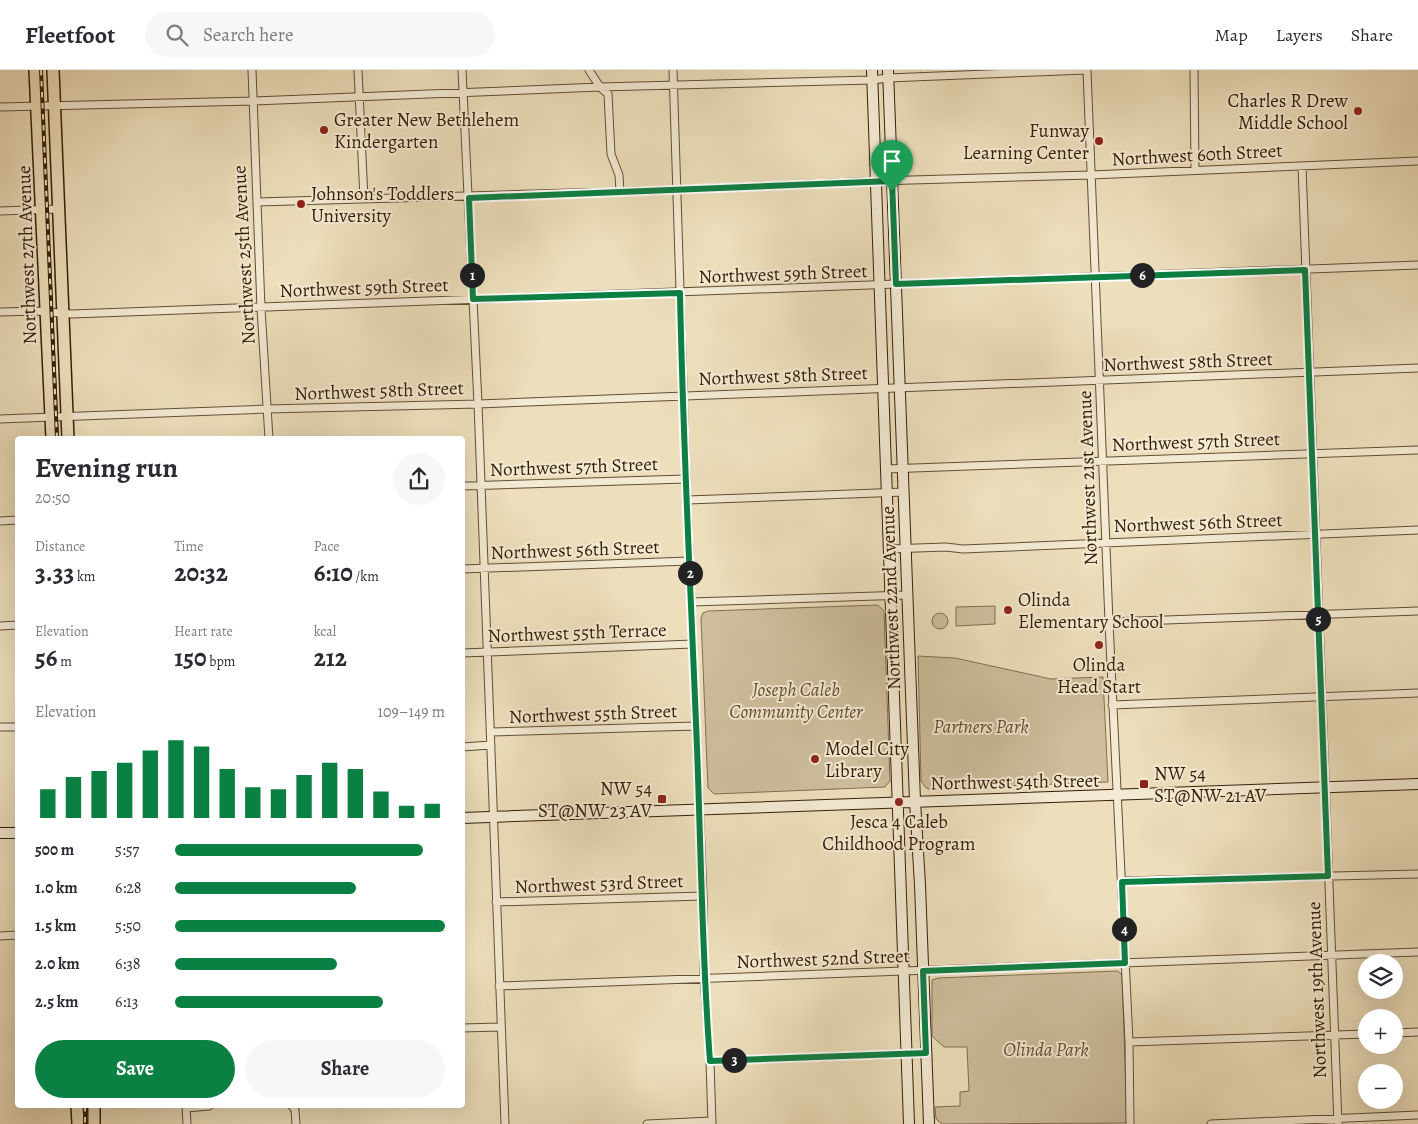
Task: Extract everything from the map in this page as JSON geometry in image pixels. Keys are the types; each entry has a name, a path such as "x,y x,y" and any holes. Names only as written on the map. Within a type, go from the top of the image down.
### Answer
{"main road":[{"name":"Northwest 27th Avenue","path":"35,70 52,436"},
{"name":"Northwest 27th Avenue","path":"53,70 68,436"},
{"name":"Northwest 22nd Avenue","path":"888,74 929,1124"},
{"name":"Northwest 22nd Avenue","path":"872,75 909,1124"},
{"name":"Northwest 54th Street","path":"465,818 1418,784"},
{"path":"0,833 15,833"},
{"path":"77,1108 78,1122 90,1119 93,1124"},
{"path":"93,1124 94,1108"}],"street":[{"name":"Northwest 25th Avenue","path":"252,70 261,308 269,436"},
{"path":"358,70 364,199"},
{"path":"462,70 478,404 505,1124"},
{"path":"589,70 608,94 611,154 619,175 620,192"},
{"path":"647,1124 712,1123 704,977 703,896 682,395 673,70"},
{"path":"0,106 253,101 888,74 1087,70"},
{"name":"Northwest 21st Avenue","path":"1087,70 1108,622 1129,1042 1130,1124"},
{"path":"1194,70 1195,170"},
{"name":"Northwest 60th Street","path":"258,202 469,198 1418,161"},
{"name":"Northwest 19th Avenue","path":"1302,166 1338,1121"},
{"path":"0,211 59,209"},
{"name":"Northwest 59th Street","path":"0,312 63,314 261,308 1418,265"},
{"name":"Northwest 58th Street","path":"0,419 267,409 478,404 1418,368"},
{"name":"Northwest 57th Street","path":"886,469 1418,450"},
{"name":"Northwest 57th Street","path":"465,486 686,478"},
{"path":"687,500 904,492"},
{"path":"0,521 15,520"},
{"name":"Northwest 56th Street","path":"889,549 946,547 963,549 1418,530"},
{"name":"Northwest 56th Street","path":"465,569 689,561"},
{"path":"691,602 908,595"},
{"path":"1108,622 1418,612"},
{"path":"0,626 15,625"},
{"name":"Northwest 55th Terrace","path":"465,653 693,644"},
{"path":"1112,705 1418,693"},
{"path":"0,727 15,726"},
{"name":"Northwest 55th Street","path":"490,732 696,726"},
{"name":"Northwest 55th Street","path":"465,747 491,745"},
{"path":"1122,882 1418,874"},
{"name":"Northwest 53rd Street","path":"496,902 703,896"},
{"path":"0,936 15,935"},
{"name":"Northwest 52nd Street","path":"499,986 1418,952"},
{"path":"465,1028 500,1027"},
{"path":"1403,1033 1418,1032"},
{"path":"1129,1042 1358,1034"},
{"path":"710,1061 926,1053"},
{"path":"186,1108 187,1124"},
{"path":"294,1108 296,1124"},
{"path":"1211,1124 1338,1121 1418,1115"}],"green space":[{"name":"Joseph Caleb Community Center","path":"878,605 884,611 890,781 885,787 714,794 708,788 701,618 703,613 708,611"},
{"path":"995,606 995,624 956,626 956,607"},
{"path":"940,613 946,615 948,621 946,627 940,629 934,627 932,621 934,615"},
{"name":"Partners Park","path":"918,656 955,658 1051,679 1103,677 1108,782 926,788 921,781"},
{"name":"Olinda Park","path":"1118,971 1122,975 1127,1120 1125,1123 942,1124 936,1119 935,1107 960,1106 960,1092 969,1091 967,1047 944,1047 932,1036 932,980 938,978"}],"railway":[{"path":"41,70 57,436"},
{"path":"85,1108 85,1124"}],"place":[{"name":"Charles R Drew Middle School","path":"1358,111"},
{"name":"Greater New Bethlehem Kindergarten","path":"324,130"},
{"name":"Funway Learning Center","path":"1099,141"},
{"name":"Johnson's Toddlers University","path":"301,204"},
{"name":"Olinda Elementary School","path":"1008,610"},
{"name":"Olinda Head Start","path":"1099,645"},
{"name":"Model City Library","path":"815,759"},
{"name":"NW 54 ST@NW 21 AV","path":"1144,784"},
{"name":"NW 54 ST@NW 23 AV","path":"662,799"},
{"name":"Jesca 4 Caleb Childhood Program","path":"899,802"}],"route":[{"path":"892,181 892,191 896,284 1305,270 1328,876 1122,882 1125,963 923,971 926,1053 710,1061 704,977 703,896 682,395 680,293 473,299 469,198 892,181"}]}
